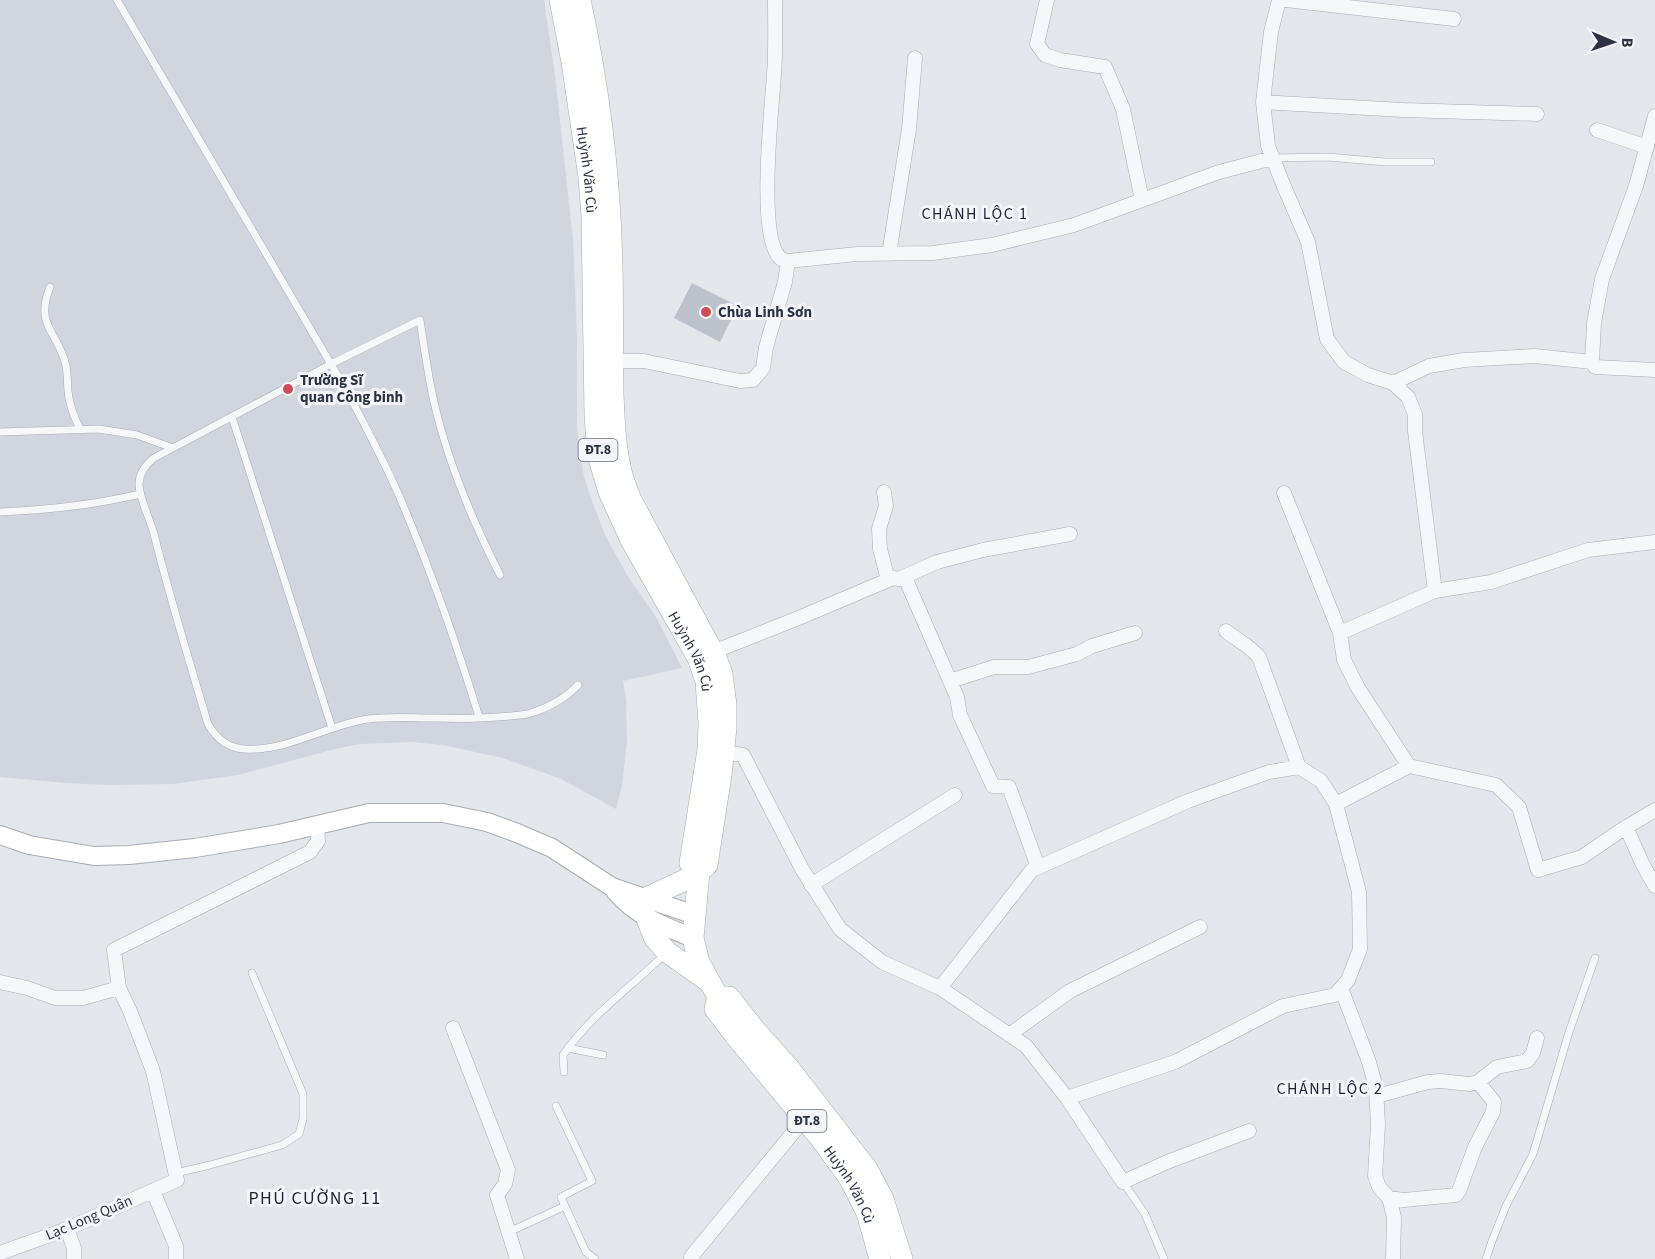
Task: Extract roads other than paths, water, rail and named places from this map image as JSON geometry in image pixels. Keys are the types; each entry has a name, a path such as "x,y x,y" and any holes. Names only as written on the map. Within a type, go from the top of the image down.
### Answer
{"main road":[{"name":"Huỳnh Văn Cù","path":"560,0 572,62 592,217 595,415 598,455 609,492 631,540 698,658 709,700 716,751 707,865 698,873 693,938 699,962 714,990 715,1009 805,1118 837,1144 850,1179 867,1213 880,1259"},
{"path":"580,0 597,95 608,192 616,447 622,476 631,500 722,674 725,689 726,728 716,751"},
{"path":"698,873 646,909 654,937 667,952 714,990 729,997 788,1067 837,1144 867,1169 883,1199 902,1259"}],"street":[{"path":"775,0 767,208 771,235 780,259 788,261 857,254 933,253 992,245 1074,225 1219,172 1273,158"},
{"path":"1047,0 1037,44 1045,55 1060,60 1105,67 1123,109 1142,200"},
{"path":"1279,0 1271,32 1263,102 1268,146 1308,242 1327,339 1344,362 1368,375 1393,383 1408,397 1414,414 1435,591"},
{"path":"1286,0 1454,19"},
{"path":"889,254 909,129 915,58"},
{"path":"1263,102 1403,110 1537,114"},
{"path":"1655,116 1636,186 1602,279 1594,323 1592,362 1594,367 1655,370"},
{"path":"1597,130 1647,147"},
{"path":"612,361 644,361 740,381 753,380 763,368 766,347 785,282 788,261"},
{"path":"1393,383 1429,366 1464,360 1535,356 1592,362"},
{"path":"884,492 886,506 879,529 884,566 895,579 906,580 957,697 960,715 993,786 1009,787 1038,867"},
{"path":"1284,493 1340,633 1344,660 1358,688 1409,766"},
{"path":"712,652 937,562 982,550 1070,534"},
{"path":"1340,633 1435,591 1491,582 1588,550 1655,542"},
{"path":"1067,1098 1175,1062 1283,1006 1335,995 1348,980 1360,950 1359,892 1336,804 1321,781 1299,767 1259,657 1251,647 1226,631"},
{"path":"950,681 994,667 1028,667 1077,654 1092,646 1135,633"},
{"path":"716,751 743,755 802,869 840,929 882,962 940,988 1026,1046 1067,1098 1123,1182 1167,1162 1250,1131"},
{"path":"1336,804 1409,766 1496,785 1519,807 1538,870 1582,857 1655,810"},
{"path":"940,988 1032,870 1188,801 1269,772 1299,767"},
{"path":"811,885 955,795"},
{"path":"0,835 29,845 94,856 129,855 279,834 369,813 443,813 488,822 552,848 693,938"},
{"path":"176,1176 153,1071 119,988 114,950 310,852 318,841 318,825"},
{"path":"1626,827 1655,886"},
{"path":"646,909 695,915"},
{"path":"1009,1035 1070,991 1200,927"},
{"path":"0,982 55,998 83,998 119,988"},
{"path":"1341,988 1369,1062 1377,1096 1375,1176 1378,1187 1389,1198 1394,1217 1393,1259"},
{"path":"453,1028 508,1170 504,1184 497,1195 517,1259"},
{"path":"1377,1096 1428,1082 1470,1084 1478,1082 1497,1067 1527,1060 1533,1053 1537,1038"},
{"path":"1389,1198 1404,1200 1455,1195 1459,1191 1475,1147 1493,1112 1494,1102 1478,1082"},
{"path":"691,1257 805,1118"},
{"name":"Lạc Long Quân","path":"0,1253 67,1229 153,1191 176,1176"},
{"path":"153,1191 176,1246 176,1259"},
{"path":"67,1229 74,1248 74,1259"}],"lane":[{"path":"117,0 348,393 382,457 442,605 479,717"},
{"path":"1273,158 1328,157 1385,162 1431,162"},
{"path":"50,287 44,307 45,317 64,360 69,399 80,429"},
{"path":"500,575 469,510 445,441 427,367 420,320 331,364 154,458 144,467 140,480 140,494 152,528 208,724 212,732 225,743 246,749 266,747 366,719 517,715 539,711 560,700 578,685"},
{"path":"232,417 332,728"},
{"path":"0,432 99,429 137,435 173,448"},
{"path":"0,512 77,506 140,494"},
{"path":"564,1072 563,1055 568,1048 605,1009 667,952"},
{"path":"1486,1259 1506,1206 1533,1154 1569,1032 1595,958"},
{"path":"176,1176 282,1145 299,1134 303,1119 303,1094 252,973"},
{"path":"568,1048 603,1055"},
{"path":"556,1106 592,1181 561,1197 586,1252 595,1259"},
{"path":"1123,1182 1145,1214 1164,1259"},
{"path":"508,1232 565,1206"}],"place":[{"name":"Chùa Linh Sơn","path":"706,312"},
{"name":"Trường Sĩ quan Công binh","path":"288,389"}],"district":[{"name":"CHÁNH LỘC 1","path":"975,214"},
{"name":"CHÁNH LỘC 2","path":"1330,1089"},
{"name":"PHÚ CƯỜNG 11","path":"315,1198"}]}
